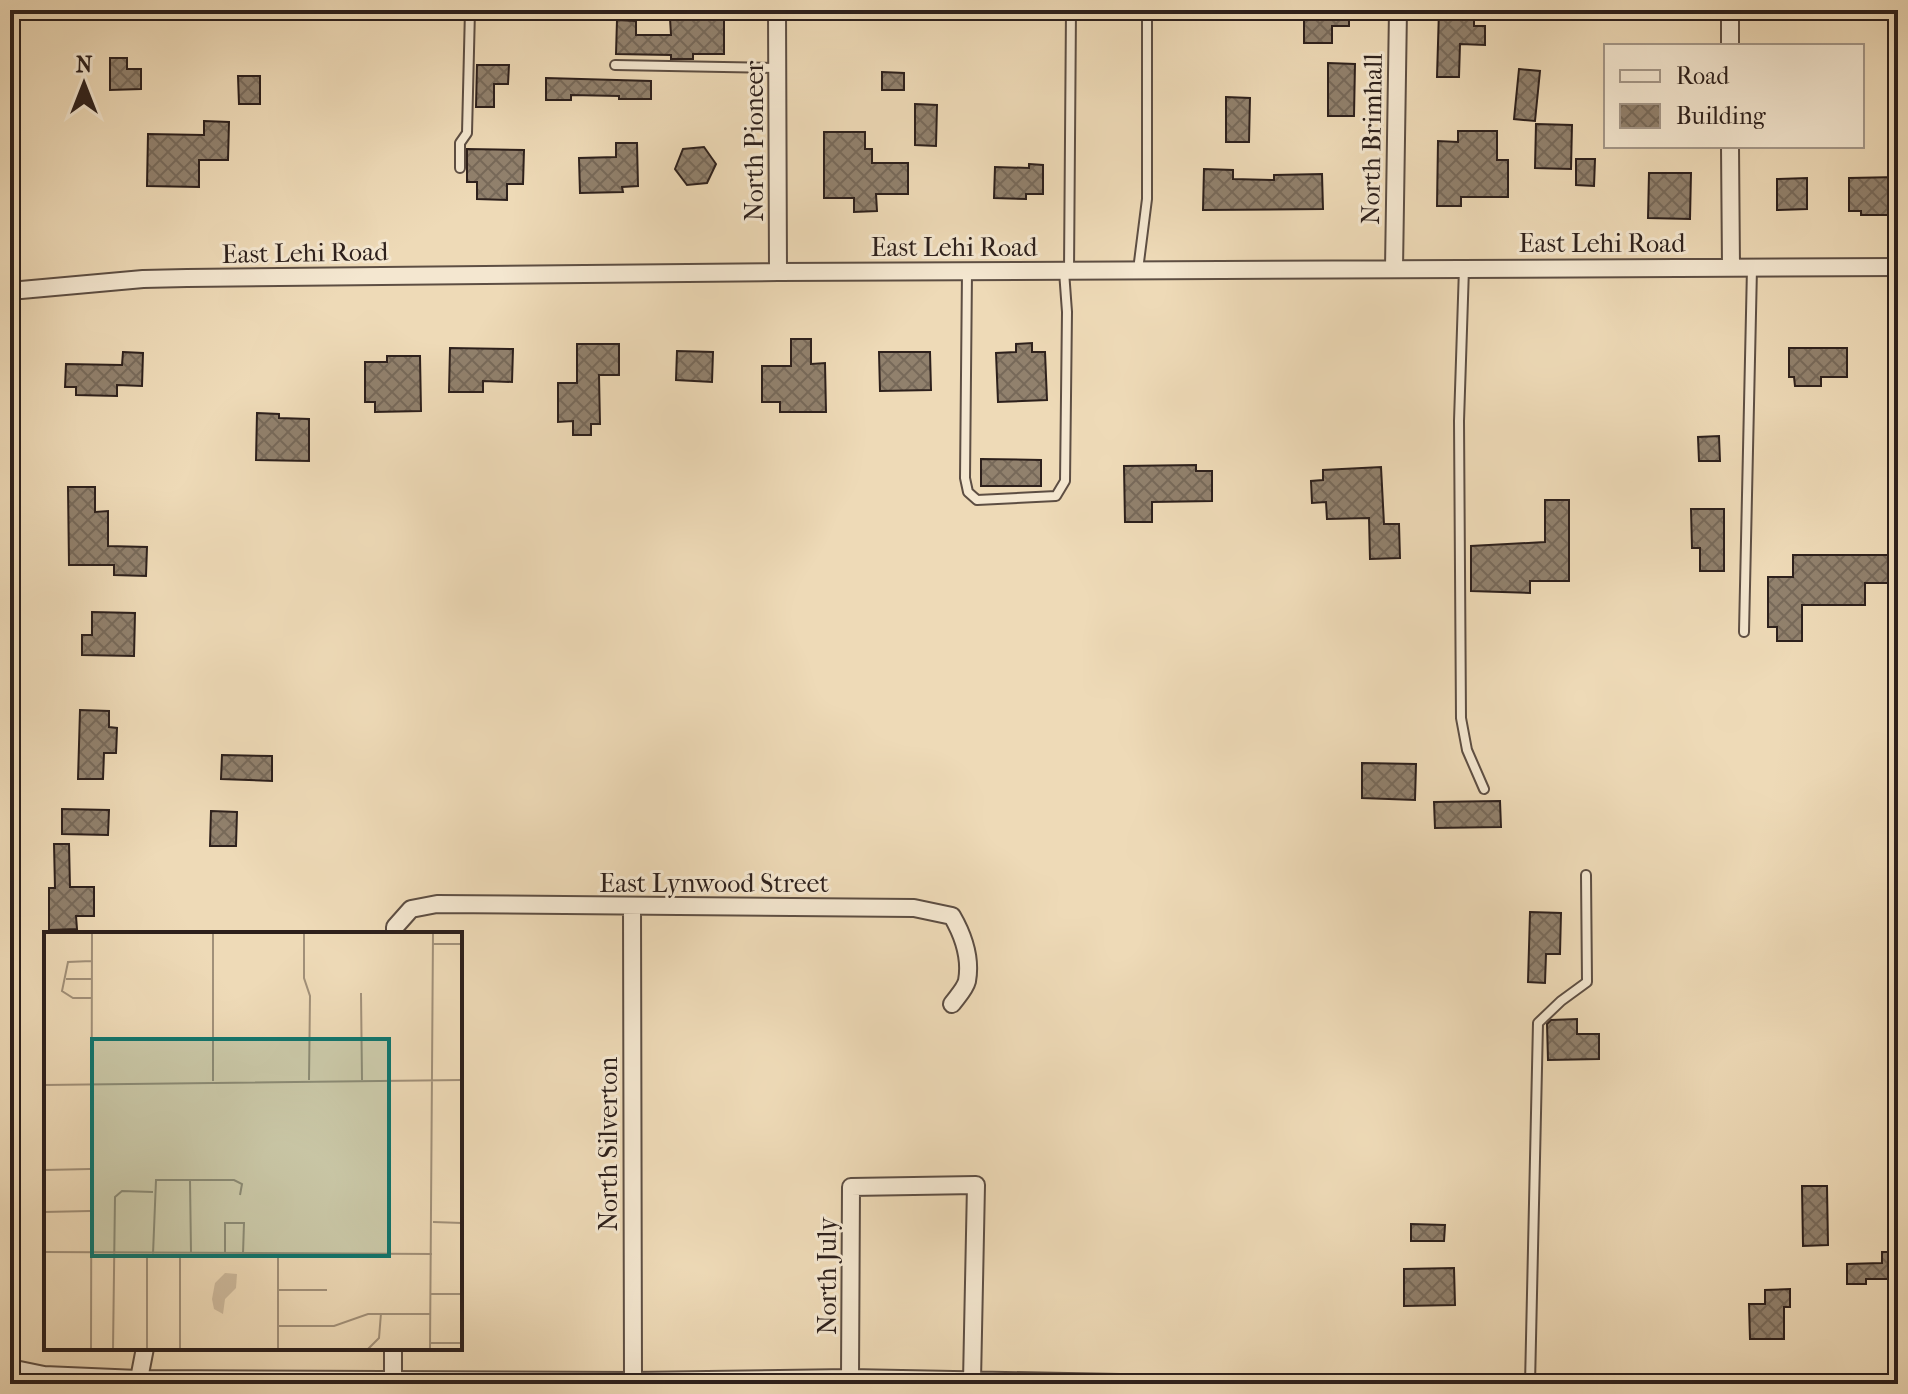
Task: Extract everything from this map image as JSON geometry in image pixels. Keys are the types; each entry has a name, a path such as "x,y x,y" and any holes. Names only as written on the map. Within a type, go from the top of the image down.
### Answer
{"street":[{"name":"North Pioneer","path":"777,10 778,272"},
{"name":"North Brimhall","path":"1394,268 1398,10"},
{"path":"1730,10 1730,44"},
{"path":"1730,148 1731,267"},
{"name":"East Lehi Road","path":"10,291 143,279 1067,270 1898,267"},
{"name":"East Lynwood Street","path":"395,932 395,927 411,909 437,904 914,908 952,916 963,935 967,984 952,1004"},
{"name":"North Silverton","path":"632,906 633,1381"},
{"name":"North July","path":"850,1378 851,1187 976,1185 972,1381"},
{"path":"138,1382 145,1350"},
{"path":"393,1350 393,1381"},
{"path":"10,1368 44,1375 138,1382 696,1382 850,1378 1172,1384"}],"lane":[{"path":"460,168 460,143 467,133 470,10"},
{"path":"967,271 965,478 968,492 977,500 1056,496 1065,481 1071,10"},
{"path":"1138,270 1147,199 1147,10"},
{"path":"615,65 778,68"},
{"path":"1744,632 1752,267"},
{"path":"1464,268 1459,421 1461,718 1467,750 1484,789"},
{"path":"1530,1384 1538,1023 1587,982 1586,875"}],"building":[{"path":"1304,10 1349,10 1349,26 1332,26 1332,43 1304,43"},
{"path":"1439,10 1474,10 1474,26 1485,26 1485,45 1460,44 1459,77 1437,77"},
{"path":"724,17 724,54 693,54 693,59 671,59 671,55 616,54 617,20 636,21 636,35 671,35 670,18"},
{"path":"110,58 127,58 127,69 141,69 141,89 110,90"},
{"path":"1328,63 1355,64 1354,116 1328,116"},
{"path":"477,65 509,65 508,84 494,84 494,107 476,107"},
{"path":"1519,69 1540,71 1535,121 1514,119"},
{"path":"882,72 904,73 904,90 882,90"},
{"path":"238,76 260,76 260,104 239,104"},
{"path":"546,78 651,81 651,99 571,95 571,100 546,100"},
{"path":"1226,97 1250,98 1249,142 1226,142"},
{"path":"915,104 937,105 936,146 915,145"},
{"path":"204,121 229,122 228,160 199,160 199,187 147,186 148,134 204,135"},
{"path":"1536,124 1572,125 1571,169 1535,168"},
{"path":"1458,131 1497,131 1497,160 1508,160 1508,197 1461,197 1461,206 1437,206 1438,141 1458,142"},
{"path":"824,132 865,132 865,149 872,149 872,163 908,163 908,194 876,194 877,211 854,212 854,198 824,198"},
{"path":"616,143 637,143 638,186 622,187 623,192 580,193 579,158 616,157"},
{"path":"704,147 716,164 707,183 687,185 675,169 683,149"},
{"path":"467,149 524,150 523,184 507,184 507,200 477,199 477,182 467,182"},
{"path":"1576,159 1595,159 1594,186 1576,185"},
{"path":"1029,164 1043,165 1043,194 1026,194 1026,199 994,198 995,167 1029,168"},
{"path":"1204,169 1233,170 1233,179 1274,180 1274,175 1322,174 1323,209 1203,210"},
{"path":"1649,173 1691,173 1690,219 1648,218"},
{"path":"1898,177 1898,215 1861,215 1861,211 1849,211 1849,178"},
{"path":"1807,178 1807,209 1777,210 1777,179"},
{"path":"791,339 811,339 811,364 825,363 826,412 780,412 780,402 762,402 762,366 791,366"},
{"path":"1032,343 1032,352 1045,352 1047,400 998,402 996,353 1016,352 1016,344"},
{"path":"577,344 619,344 619,375 599,375 600,424 591,424 591,435 573,435 573,421 558,422 558,383 577,383"},
{"path":"450,348 513,349 512,382 483,381 483,392 449,392"},
{"path":"1789,348 1847,348 1847,377 1821,377 1821,386 1795,386 1794,377 1789,377"},
{"path":"677,351 713,352 712,382 676,380"},
{"path":"123,352 143,353 142,386 117,385 117,396 76,395 76,387 65,387 66,364 122,365"},
{"path":"879,352 930,352 931,390 880,391"},
{"path":"387,356 420,356 421,411 375,412 375,402 365,402 365,362 387,362"},
{"path":"257,413 279,414 279,418 309,419 309,461 256,460"},
{"path":"1719,436 1720,461 1699,461 1698,437"},
{"path":"981,459 1041,460 1041,486 981,486"},
{"path":"1196,465 1196,471 1212,471 1212,501 1152,502 1152,522 1125,522 1124,466"},
{"path":"1381,467 1384,524 1399,524 1400,558 1370,559 1369,518 1327,519 1326,502 1312,503 1311,481 1323,480 1323,470"},
{"path":"68,487 95,487 95,512 108,511 108,546 147,547 146,576 114,575 114,565 69,565"},
{"path":"1545,500 1569,500 1569,581 1530,581 1530,593 1471,591 1471,546 1545,542"},
{"path":"1691,509 1724,509 1724,571 1700,571 1700,548 1692,548"},
{"path":"1793,555 1893,555 1893,583 1865,583 1865,605 1802,605 1802,641 1777,641 1777,627 1768,627 1768,577 1793,577"},
{"path":"92,612 135,613 134,656 82,655 82,635 92,635"},
{"path":"80,710 109,711 109,727 117,728 116,753 104,753 103,779 78,779"},
{"path":"222,755 272,756 272,781 221,779"},
{"path":"1362,763 1416,764 1415,800 1362,798"},
{"path":"1500,801 1501,827 1435,828 1434,802"},
{"path":"62,809 109,810 108,835 62,834"},
{"path":"211,811 237,812 236,846 210,846"},
{"path":"54,844 69,844 70,887 94,887 94,916 76,916 77,929 49,930 49,888 55,888"},
{"path":"1530,912 1561,913 1560,954 1546,954 1545,983 1528,982"},
{"path":"1577,1019 1577,1034 1599,1034 1599,1059 1548,1060 1547,1024 1551,1020"},
{"path":"1802,1186 1827,1186 1828,1245 1803,1246"},
{"path":"1411,1224 1445,1225 1444,1241 1411,1241"},
{"path":"1882,1252 1898,1252 1898,1279 1866,1279 1866,1284 1847,1284 1847,1264 1882,1263"},
{"path":"1454,1268 1455,1305 1404,1306 1404,1269"},
{"path":"1790,1289 1790,1307 1784,1307 1784,1339 1750,1339 1749,1304 1765,1304 1765,1290"}]}
